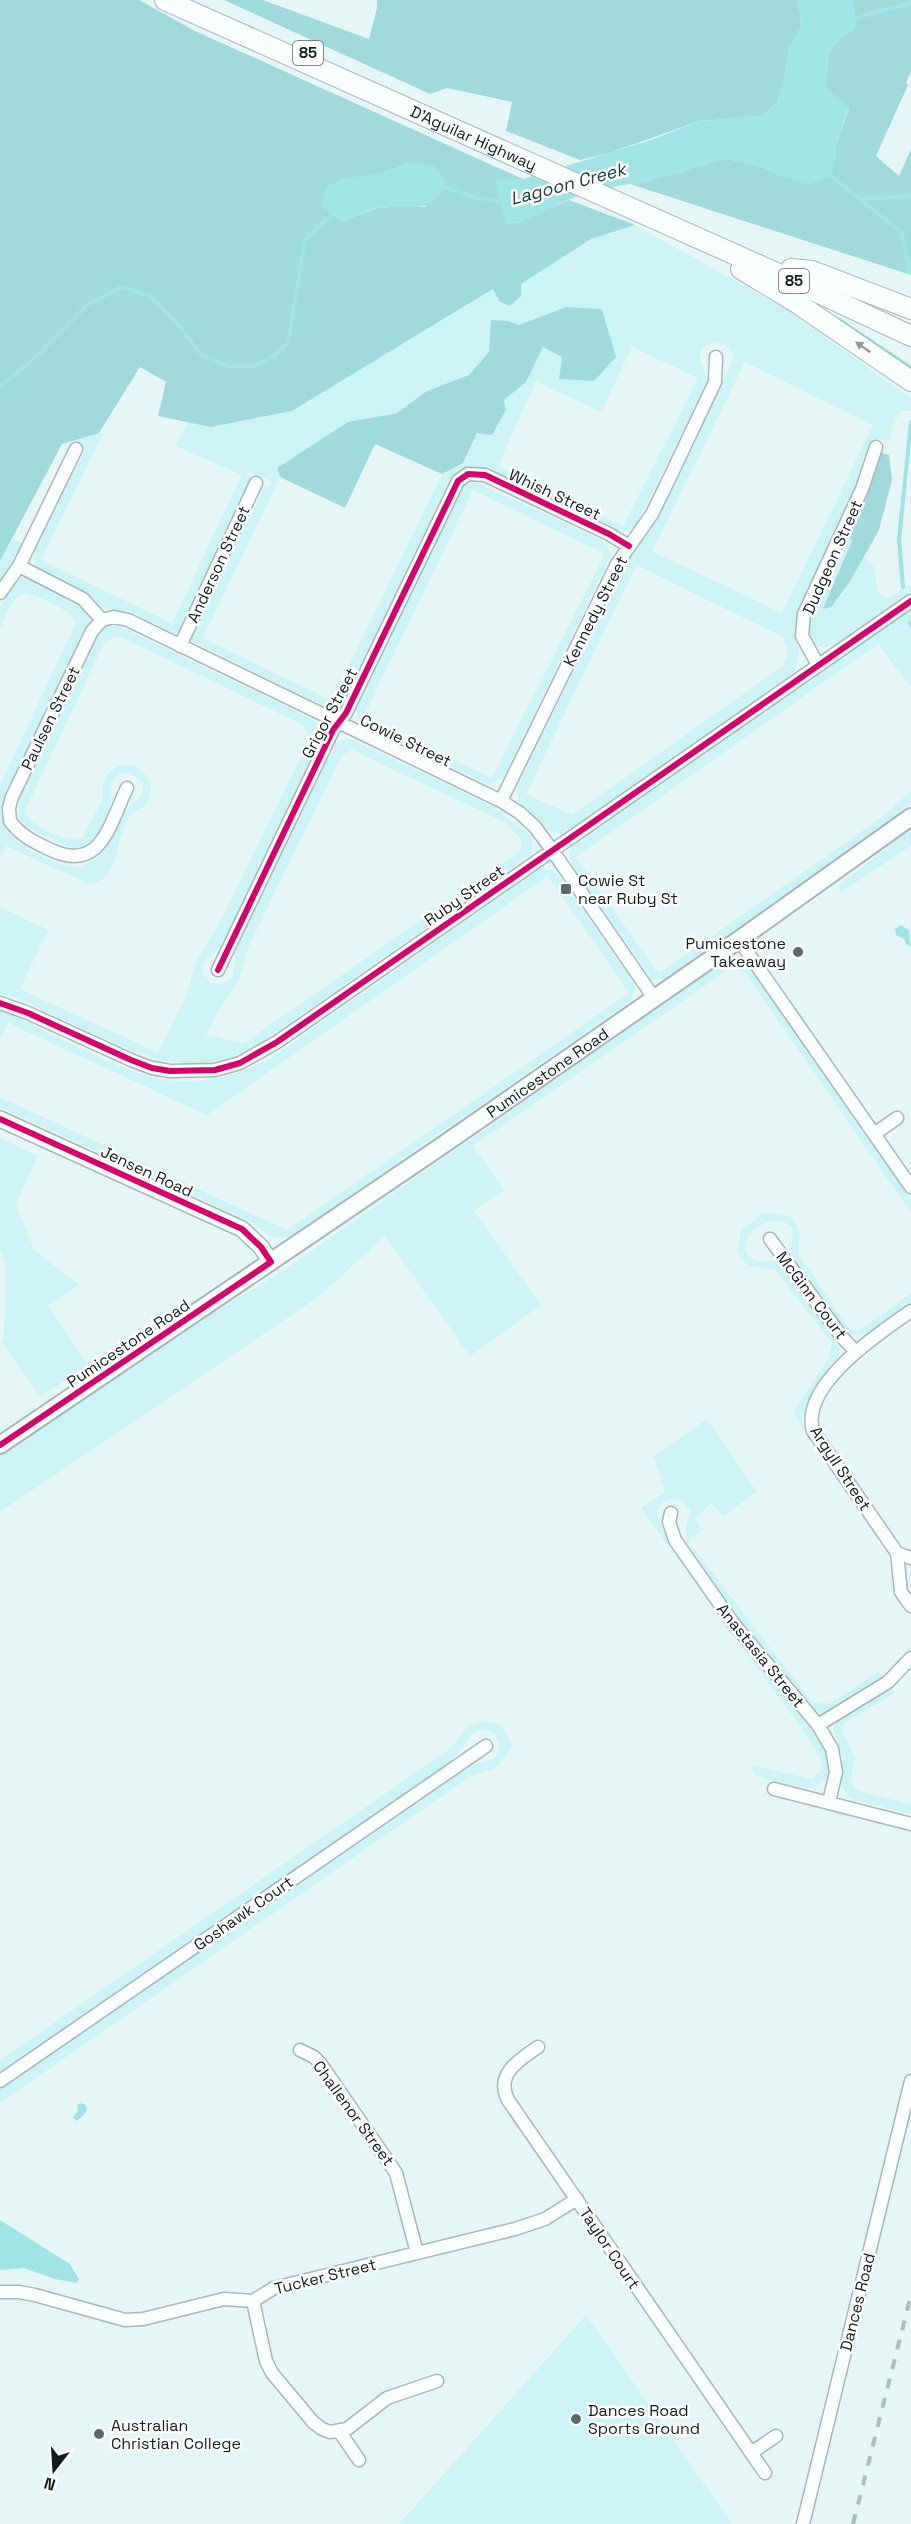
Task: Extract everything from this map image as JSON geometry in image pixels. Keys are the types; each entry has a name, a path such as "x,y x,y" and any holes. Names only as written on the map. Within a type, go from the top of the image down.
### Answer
{"highway":[{"name":"D'Aguilar Highway","path":"165,0 421,109 682,225 911,336"},
{"name":"D'Aguilar Highway","path":"189,0 421,109"},
{"name":"D'Aguilar Highway","path":"682,225 791,269 911,326"},
{"path":"682,225 692,243 733,264 797,303 911,381"},
{"path":"791,269 812,271 911,309"}],"main road":[{"name":"Pumicestone Road","path":"0,1445 272,1263 739,940 911,817"}],"street":[{"name":"Kennedy Street","path":"501,801 617,564 652,514 715,382 716,357"},
{"name":"Dudgeon Street","path":"818,665 802,636 804,614 862,489 876,447"},
{"path":"0,593 19,566 76,449"},
{"name":"Whish Street","path":"468,474 485,475 609,534 629,546"},
{"name":"Grigor Street","path":"218,970 339,722 346,713 453,490 458,481 468,474"},
{"name":"Anderson Street","path":"180,646 256,483"},
{"path":"19,566 83,599 102,620"},
{"name":"Ruby Street","path":"0,1003 152,1068 194,1072 215,1070 240,1063 277,1042 911,601"},
{"name":"Cowie Street","path":"102,620 121,618 501,801 535,826 654,998"},
{"name":"Paulsen Street","path":"102,620 92,631 12,797 9,808 10,821 26,838 66,856 87,855 100,843 127,788"},
{"path":"739,940 911,1187"},
{"path":"874,1134 897,1118"},
{"name":"Jensen Road","path":"0,1119 242,1229 256,1241 272,1263"},
{"name":"McGinn Court","path":"770,1239 842,1337 855,1351"},
{"name":"Argyll Street","path":"911,1311 855,1351 816,1400 812,1408 811,1423 813,1431 897,1553 901,1592 911,1606"},
{"name":"Anastasia Street","path":"671,1513 669,1522 675,1540 733,1623 818,1725 832,1749 836,1764 829,1802"},
{"path":"897,1553 911,1558"},
{"path":"818,1725 888,1682 911,1658"},
{"name":"Goshawk Court","path":"0,2081 486,1746"},
{"path":"774,1789 911,1824"},
{"name":"Taylor Court","path":"538,2047 507,2072 503,2084 505,2092 765,2473"},
{"name":"Challenor Street","path":"300,2050 320,2063 391,2162 403,2191 417,2253"},
{"name":"Dances Road","path":"803,2524 911,2081"},
{"name":"Tucker Street","path":"0,2292 35,2295 125,2320 142,2319 224,2299 253,2301 274,2288 532,2224 577,2199"},
{"path":"253,2301 266,2361 272,2373 313,2422 330,2432 356,2424 387,2398 437,2381"},
{"path":"339,2431 359,2460"},
{"path":"752,2453 776,2436"}],"shaded area":[{"path":"0,0 139,0 195,31 523,179 518,223 569,200 635,225 591,239 521,284 521,296 510,306 500,302 493,289 292,411 211,427 158,416 166,382 140,367 99,433 62,444 0,561","holes":["408,163 426,207 377,208 342,221 364,177 383,173"]},
{"path":"224,0 263,0 369,39 377,0 796,0 801,25 797,36 789,46 786,71 777,103 763,116 700,121 609,153 580,160 506,131 512,102 447,88 430,94"},
{"path":"851,0 911,0 911,71 906,83 908,85 876,156 899,176 911,149 911,275 627,183 641,183 725,159 755,164 780,176 834,161 835,147 849,109 827,89 828,62 829,54 836,42 852,31 856,21"},
{"path":"635,225 789,311 911,398 911,411 901,411 893,425 889,441 874,439 868,452 862,478 798,611 794,633 799,655 794,673 566,832 560,834 548,831 536,816 521,804 518,799 518,787 625,563 655,522 732,363 733,355 726,345 711,343 701,351 706,384 639,520 633,529 627,532 615,530 483,467 465,468 459,471 449,482 344,699 335,706 324,706 191,641 190,632 206,608 265,487 271,487 272,481 249,472 247,475 252,480 180,632 174,633 129,611 102,608 92,598 37,568 33,557 34,547 86,449 75,440 99,433 103,434 41,560 172,623 242,475 176,446 188,422 211,427 292,411 494,289 521,296 520,284 592,239","holes":["566,307 602,309 616,357 559,379 563,357 543,347 526,382 504,400 477,433 463,463 442,474 332,701 203,638 280,477 278,468 348,422 397,413 427,391 469,375 489,352 508,321 519,325","632,347 698,378 623,526 498,466 536,381 601,412","745,362 873,425 782,613 652,551","636,565 783,637 788,653 784,665 572,815 526,794"]},
{"path":"566,307 602,309 616,357 594,381 559,379 562,357 543,347 526,382 504,400 506,410 492,435 477,433 463,463 442,474 375,444 345,508 280,477 277,468 348,422 397,413 427,391 469,375 489,352 491,320 508,321 519,325"},
{"path":"878,452 889,455 892,480 879,530 849,583 831,607 823,609 852,540 847,536 863,507"},
{"path":"475,482 600,539 606,543 611,555 503,778 490,785 362,725 358,721 356,710 465,485","holes":["473,490 605,554 492,778 364,716"]},
{"path":"847,536 852,539 823,609 841,595 864,557 875,568 877,591 887,599 911,584 911,592 840,642 832,646 819,647 811,640 808,627 809,618"},
{"path":"12,539 26,544 0,586 0,561"},
{"path":"17,578 30,579 72,600 87,612 90,618 3,803 2,819 9,833 24,846 44,857 74,866 91,862 107,848 122,816 143,792 142,782 134,776 126,773 118,776 112,784 110,808 104,823 89,843 78,849 68,847 32,830 18,815 20,797 99,634 108,626 119,626 310,718 320,728 322,737 222,944 203,963 203,973 211,983 223,984 233,976 235,952 334,746 340,740 351,739 492,806 531,836 533,847 530,855 258,1045 236,1055 214,1061 174,1062 154,1058 113,1043 12,996 0,994 0,907 48,930 20,989 158,1053 186,996 196,962 221,921 308,742 307,732 301,724 123,638 112,638 103,645 25,811 34,823 50,833 68,839 82,838 103,799 102,788 105,779 116,767 124,765 140,769 147,777 150,794 147,803 130,816 122,832 111,869 98,882 90,884 6,846 0,858 0,785 76,623 61,608 25,593 13,603 0,629 0,606","holes":["352,750 506,823 522,841 520,851 244,1043 206,1035 218,1011 238,982 249,946 342,755"]},
{"path":"911,610 911,687 878,644 576,857 656,970 661,972 885,815 911,791 911,803 891,820 666,978 652,979 572,866 570,854 575,843"},
{"path":"911,829 911,846 840,893 839,885"},
{"path":"539,869 553,870 558,874 631,979 635,987 632,1000 290,1237 273,1238 247,1220 0,1107 0,1097 287,1230 629,993 548,876 207,1115 8,1023 0,1040 0,1012 19,1018 107,1061 133,1071 158,1078 183,1081 210,1080 239,1072 271,1058"},
{"path":"724,962 743,963 753,972 911,1199 911,1213 746,974 738,969 729,969 473,1146 504,1190 474,1211 541,1305 470,1356 385,1236 317,1298 0,1512 0,1455 221,1308 278,1274"},
{"path":"0,1138 38,1156 16,1204 34,1250 79,1285 48,1306 88,1365 40,1397 1,1341 4,1338 6,1266 0,1250"},
{"path":"763,1213 790,1216 799,1233 798,1253 850,1330 859,1331 911,1293 911,1303 865,1335 847,1334 793,1258 792,1227 777,1221 769,1222 762,1224 750,1235 745,1249 748,1254 757,1261 775,1261 787,1269 840,1349 832,1369 807,1404 802,1426 794,1411 828,1359 832,1343 775,1270 748,1266 737,1252 741,1231"},
{"path":"707,1419 757,1492 723,1516 711,1503 695,1518 703,1530 688,1541 812,1702 828,1704 879,1672 883,1678 824,1713 811,1710 731,1610 687,1542 686,1528 690,1511 687,1506 677,1499 660,1504 657,1513 660,1524 703,1588 820,1742 829,1765 827,1777 816,1786 790,1785 756,1775 751,1765 812,1779 822,1769 821,1760 800,1726 641,1508 665,1492 654,1456"},
{"path":"891,1686 895,1693 846,1722 841,1728 855,1758 851,1779 856,1790 911,1804 911,1814 848,1797 841,1785 843,1758 833,1728 841,1716"},
{"path":"487,1721 501,1724 513,1747 496,1768 471,1776 0,2103 0,2088 456,1772 495,1758 500,1747 496,1735 485,1729 474,1732 455,1757 439,1771 0,2074 0,2060 451,1748 469,1725"},
{"name":"Dances Road Sports Ground","path":"586,2315 732,2524 399,2524"}],"water":[{"path":"796,0 851,0 856,21 852,31 836,42 829,54 827,89 849,108 835,147 832,177 809,184 780,176 755,164 725,159 641,183 585,194 530,218 506,225 495,180 523,179 651,140 700,121 763,116 777,103 786,71 789,46 797,36 801,25"},
{"path":"408,163 435,166 445,181 434,201 427,205 378,208 342,221 330,214 322,205 326,187 343,179 383,173"},
{"path":"901,925 909,930 911,947 904,939 896,935 895,929"},
{"path":"80,2103 86,2105 87,2111 77,2121 73,2118 78,2110 77,2105"},
{"path":"0,2220 70,2264 79,2279 77,2283 55,2279 24,2268 0,2270"}],"waterway":[{"name":"Lagoon Creek","path":"852,20 911,3"},
{"path":"832,177 902,233 910,272"},
{"name":"Lagoon Creek","path":"440,186 477,198 505,202"},
{"path":"861,199 911,196"},
{"name":"Lagoon Creek","path":"0,387 39,354 86,306 121,287 151,296 182,329 201,355 228,366 254,366 274,356 288,343 305,240 326,219 336,215"},
{"path":"839,320 911,368"},
{"path":"903,587 899,539 911,422"}],"railway":[{"path":"853,2524 911,2295"}],"cycle path":[{"path":"218,970 333,730 346,713 458,481 468,474 485,475 609,534 629,546"},
{"path":"0,1003 28,1013 152,1068 170,1071 215,1070 240,1063 277,1042 911,601"},
{"path":"0,1119 242,1229 261,1247 271,1262 0,1445"}],"place":[{"name":"Cowie St near Ruby St","path":"566,889"},
{"name":"Pumicestone Takeaway","path":"798,952"},
{"name":"Dances Road Sports Ground","path":"576,2419"},
{"name":"Australian Christian College","path":"99,2434"}]}
